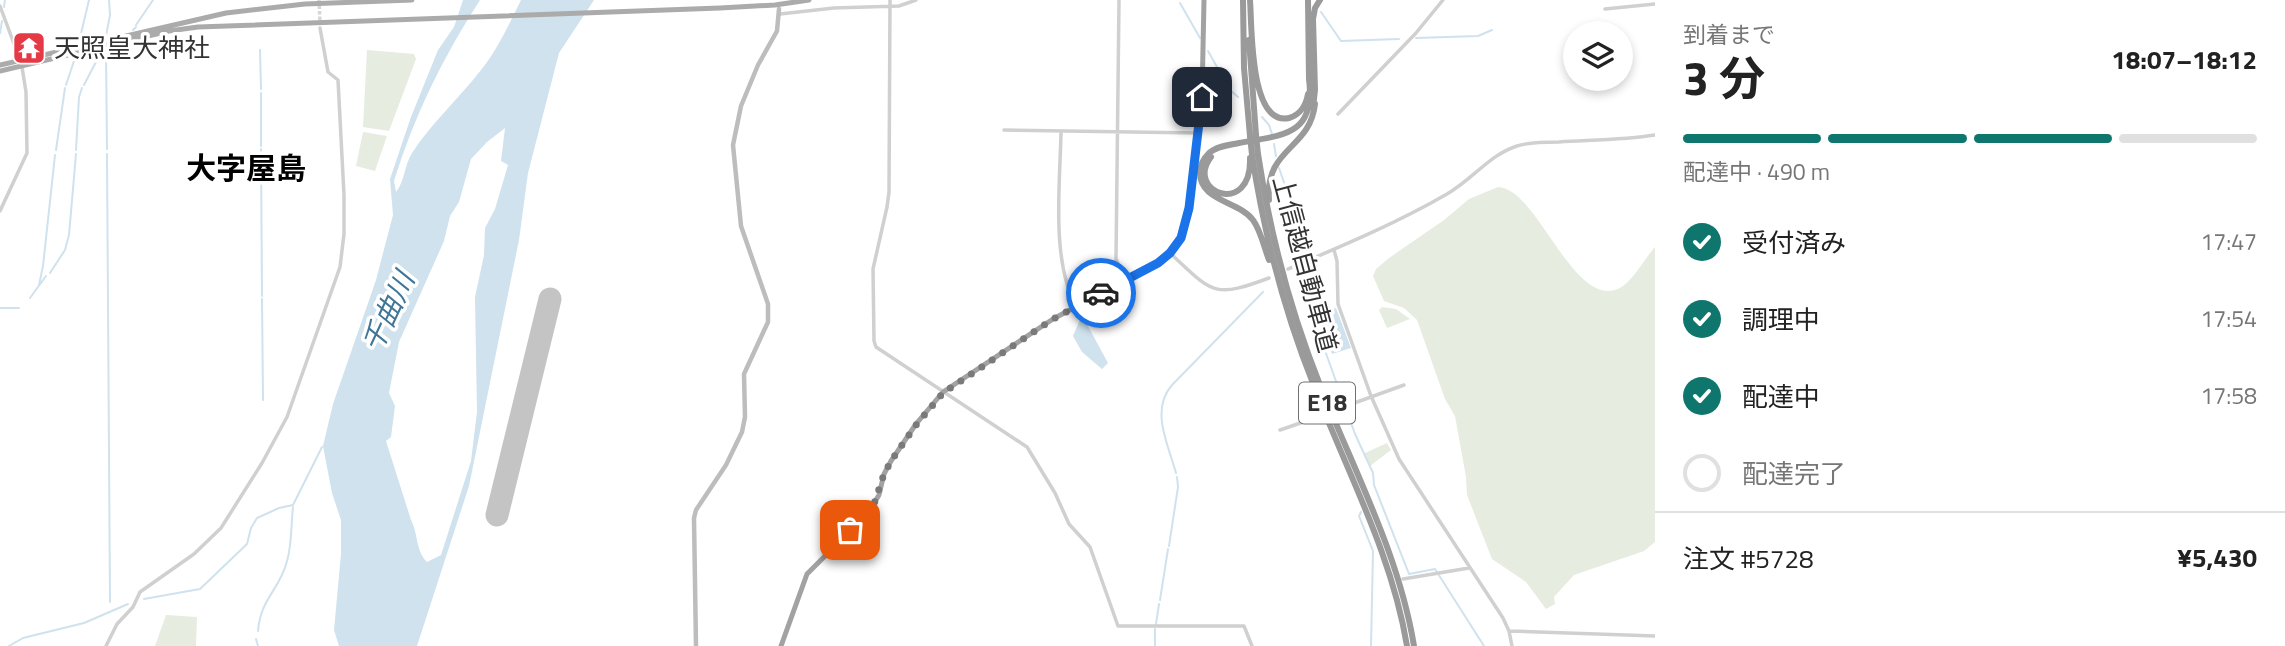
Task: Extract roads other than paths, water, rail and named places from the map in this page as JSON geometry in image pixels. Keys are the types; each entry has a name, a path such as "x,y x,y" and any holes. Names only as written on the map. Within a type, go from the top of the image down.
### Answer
{"highway":[{"path":"781,646 807,574 868,513 891,461 943,393 958,380 1076,306 1158,263 1170,253 1184,229 1189,208 1204,68 1204,0"},
{"path":"1285,285 1270,211 1270,176 1278,159 1309,127 1315,99 1310,0"},
{"path":"1288,313 1254,221 1241,209 1209,193 1202,182 1200,169 1207,156 1219,147 1283,134 1296,127 1306,116 1310,106 1310,0"},
{"path":"1313,19 1320,0"},
{"path":"1248,2 1258,87 1267,110 1279,118 1296,115 1307,101 1309,79"},
{"path":"1248,2 1244,68 1251,136 1253,154 1248,176 1237,192 1224,194 1208,185 1205,168 1213,156 1226,149 1278,139 1293,134 1310,117 1315,99"},
{"path":"1248,2 1251,136"},
{"name":"上信越自動車道","path":"1253,154 1266,232 1288,313 1314,387 1384,558 1401,612 1407,646"},
{"name":"上信越自動車道","path":"1253,154 1285,285 1320,386 1389,554 1404,599 1414,646"}],"main road":[{"path":"0,71 21,63 226,13 286,5 412,0"},
{"path":"0,65 21,63 183,28 720,8 809,0"},
{"path":"696,646 694,518 696,510 726,465 742,432 745,417 744,373 764,334 769,313 762,284 741,226 734,133 741,106 758,65 777,31 779,11"}],"street":[{"path":"890,0 889,192 873,269 876,347 1023,444 1033,454 1069,524 1090,547 1118,626 1244,626 1252,646"},
{"path":"779,11 903,6 916,0"},
{"path":"1119,0 1116,259 1126,280"},
{"path":"1338,114 1416,33 1443,0"},
{"path":"1605,9 1655,4"},
{"path":"0,6 21,63 26,92 27,153 0,211"},
{"path":"106,646 117,624 133,607 139,592 207,542 220,528 251,482 287,417 326,311 340,267 344,233 343,167 338,79 328,72 320,28"},
{"path":"1004,130 1197,134"},
{"path":"1061,133 1060,259 1068,292 1076,306"},
{"path":"1288,269 1334,250 1444,196 1463,185 1499,154 1513,148 1541,143 1655,135"},
{"path":"1334,250 1337,261 1338,304 1371,396 1399,459 1509,631 1512,646"},
{"path":"1170,253 1197,278 1218,290 1240,289 1269,278"},
{"path":"1335,410 1404,384"},
{"path":"1280,429 1321,416"},
{"path":"1402,579 1469,568"},
{"path":"1509,631 1655,636"}],"water":[{"name":"千曲川","path":"463,0 480,0 442,65 420,110 394,181 396,192 412,153 487,62 521,0 594,0 559,53 528,173 519,240 469,486 417,646 339,646 334,630 341,554 341,520 332,493 323,446 333,404 376,280 393,215 390,179 438,50 454,27","holes":["505,128 501,161 508,165 495,209 485,228 484,255 475,297 477,412 471,461 441,555 427,562 419,548 386,441 391,437 395,406 389,393 399,342 444,241 450,216 459,202 471,159"]},
{"path":"1336,308 1351,348 1332,354 1317,314"},
{"path":"1082,315 1108,363 1102,369 1082,352 1073,336"}],"waterway":[{"path":"4,7 5,0"},
{"path":"79,42 89,0"},
{"path":"106,36 110,15 109,0"},
{"path":"136,25 153,0"},
{"path":"1180,3 1200,38"},
{"path":"1321,12 1341,41 1399,39"},
{"path":"0,33 2,21"},
{"path":"133,30 136,27"},
{"path":"1416,38 1478,36 1492,30"},
{"path":"260,50 261,89"},
{"path":"106,51 107,149"},
{"path":"1208,51 1230,90 1238,97"},
{"path":"66,85 75,58"},
{"path":"84,85 98,58"},
{"path":"56,150 65,88"},
{"path":"76,150 79,97 82,88"},
{"path":"261,93 261,146"},
{"path":"1262,117 1272,134"},
{"path":"1274,144 1276,156"},
{"path":"261,149 262,296"},
{"path":"50,273 65,250 69,235 76,154"},
{"path":"107,154 110,602"},
{"path":"39,285 55,155"},
{"path":"1279,168 1288,194 1295,259"},
{"path":"1288,199 1286,209 1292,260"},
{"path":"1296,270 1409,574 1435,569 1484,646"},
{"path":"30,298 46,276"},
{"path":"1176,473 1161,416 1166,395 1172,385 1263,292"},
{"path":"262,299 263,400"},
{"path":"0,308 19,308"},
{"path":"144,599 200,589 247,544 257,518 293,505 322,447"},
{"path":"1169,546 1178,487 1177,477"},
{"path":"258,631 263,610 287,561 293,507"},
{"path":"1361,512 1359,516 1373,551 1371,646"},
{"path":"1160,600 1168,549"},
{"path":"9,646 23,638 84,623 128,604"},
{"path":"1156,624 1159,604"},
{"path":"1155,629 1155,646"},
{"path":"256,639 258,646"}],"tunnel":[{"path":"319,0 320,22"}],"place":[{"name":"天照皇大神社","path":"29,48"}],"district":[{"name":"大字屋島","path":"246,169"}]}
